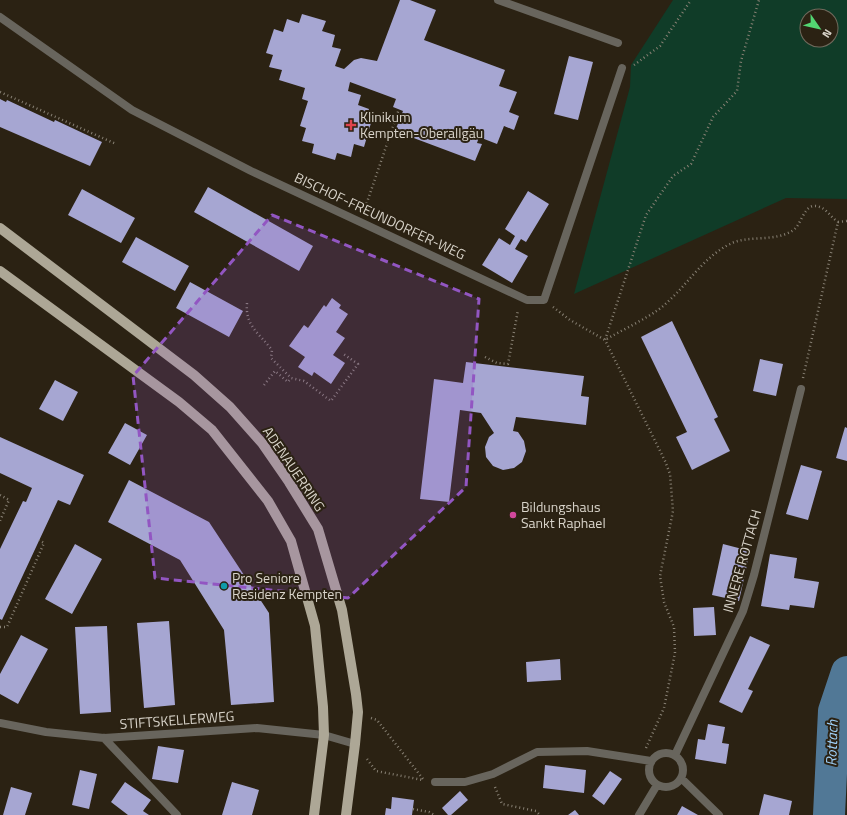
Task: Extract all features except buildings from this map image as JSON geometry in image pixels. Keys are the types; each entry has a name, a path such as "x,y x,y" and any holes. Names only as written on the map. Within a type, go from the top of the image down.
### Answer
{"main road":[{"name":"ADENAUERRING","path":"0,228 194,375 230,408 262,443 289,482 318,529 342,610 358,712 346,815"},
{"path":"0,271 179,402 212,430 268,501 291,541 315,626 323,707 324,735 314,815"}],"street":[{"path":"498,0 618,43"},
{"name":"BISCHOF-FREUNDORFER-WEG","path":"0,17 132,110 251,171 361,221 527,300 544,300"},
{"path":"544,300 622,68"},
{"name":"INNERE ROTTACH","path":"675,755 743,611 754,575 801,389"},
{"name":"STIFTSKELLERWEG","path":"0,723 46,732 104,738 257,728 324,735 355,744"},
{"path":"104,738 178,815"},
{"path":"435,782 466,782 493,774 537,752 587,751 649,760 658,754 666,752 675,755 681,761 683,770 681,778 674,785 666,787 657,784 651,778 649,760"},
{"path":"681,778 718,815"},
{"path":"639,815 657,784"}],"path":[{"path":"619,76 660,46 691,0"},
{"path":"605,340 646,215 673,176 691,164 713,117 737,91 741,61 759,0"},
{"path":"0,92 116,144"},
{"path":"361,221 399,110"},
{"path":"605,340 658,310 679,292 714,254 731,243 777,237 793,230 804,217 808,209 813,206 827,210 838,222"},
{"path":"838,222 847,221"},
{"path":"801,389 838,222"},
{"path":"485,357 497,363 508,364 521,297"},
{"path":"544,300 570,320 605,340 666,461 670,474 672,511 660,576 664,602 674,627 675,653 664,708 646,749 649,760"},
{"path":"247,303 246,313 248,322 272,350 271,358 291,378 304,381 331,401 358,364 342,353"},
{"path":"264,385 276,371 288,382 291,378"},
{"path":"0,494 9,500 0,521"},
{"path":"0,627 7,627 44,543 39,540"},
{"path":"358,712 377,720 423,780"},
{"path":"355,744 376,771 435,782"},
{"path":"493,774 495,792 502,804 536,811 540,815"},
{"path":"413,809 429,812 434,815"}],"highlighted area":[{"path":"272,215 479,299 466,487 348,598 155,578 133,376"}],"green space":[{"path":"673,0 847,0 847,199 786,198 574,294 630,87 631,65"}],"waterway":[{"name":"Rottach","path":"829,815 834,711 847,672"}],"place":[{"name":"Klinikum Kempten-Oberallgäu","path":"351,125"},
{"name":"Bildungshaus Sankt Raphael","path":"513,515"},
{"name":"Pro Seniore Residenz Kempten","path":"224,586"}]}
